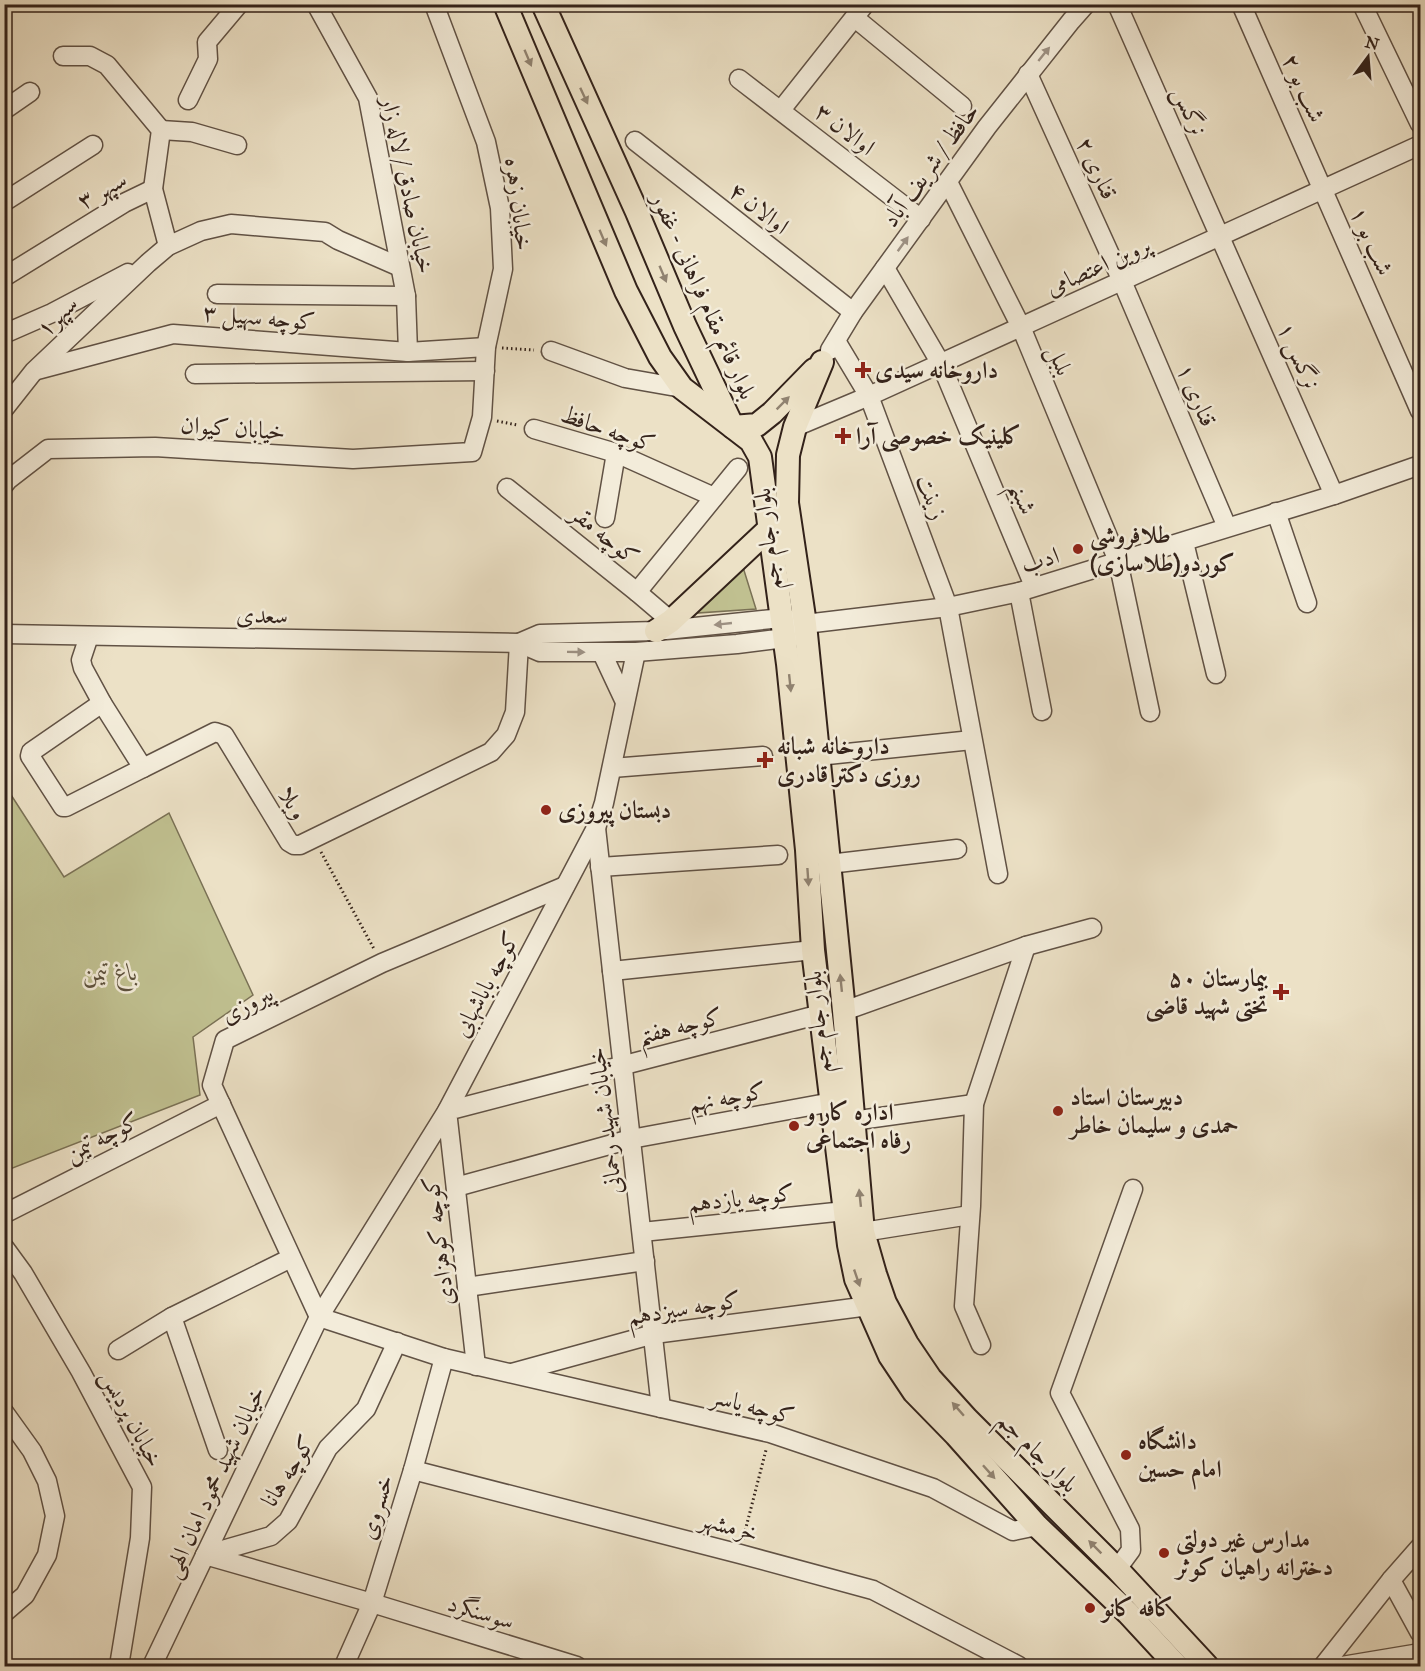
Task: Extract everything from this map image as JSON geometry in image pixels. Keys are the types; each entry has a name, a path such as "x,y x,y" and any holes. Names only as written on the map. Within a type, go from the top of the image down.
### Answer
{"main road":[{"name":"بلوار قائم مقام فراهانی - غفور","path":"505,4 626,291 660,357 682,388 734,427"},
{"name":"بلوار قائم مقام فراهانی - غفور","path":"543,4 637,212 685,326 734,427"},
{"path":"734,427 758,425 822,362"},
{"name":"بلوار جام جم","path":"822,362 795,427 788,455 787,503 805,624 844,1011 863,1232 885,1303 907,1344 930,1378 967,1419 1117,1569 1207,1666"},
{"name":"بلوار جام جم","path":"734,427 752,441 760,457 765,489 768,530 783,628 805,828 813,950 849,1245 856,1279 890,1356 914,1392 956,1435 1037,1526 1128,1613 1174,1666"},
{"path":"663,626 768,530"},
{"path":"821,1014 844,1011"}],"street":[{"path":"188,100 208,59 207,42 238,4"},
{"name":"خیابان صادق / لاله زار","path":"316,4 369,98 406,296 408,352"},
{"name":"خیابان زهره","path":"434,4 486,142 500,208 503,269 486,347 482,417 472,452"},
{"name":"حافظ / شریف آباد","path":"822,362 853,312 996,114 1086,4"},
{"name":"نرگس","path":"1117,4 1220,237"},
{"name":"شب بو ۲","path":"1241,4 1323,190"},
{"path":"1362,4 1420,124"},
{"path":"781,110 860,11 962,106"},
{"path":"63,56 90,56 106,65 161,130 192,132 237,145"},
{"name":"قناری ۲","path":"1028,74 1122,281"},
{"name":"اوالان ۳","path":"739,79 921,219"},
{"path":"4,110 30,92"},
{"name":"سپهر ۳","path":"4,277 114,209 153,189 161,130"},
{"name":"اوالان ۴","path":"635,141 853,312"},
{"path":"4,202 93,145"},
{"name":"پروین اعتصامی","path":"795,427 941,364 1420,145"},
{"name":"بلبل","path":"948,182 1021,327 1118,561 1150,712"},
{"path":"153,189 168,246"},
{"name":"شب بو ۱","path":"1323,190 1420,411"},
{"path":"4,334 52,313 148,263 168,246 201,231 231,224 325,232 400,267"},
{"name":"نرگس ۱","path":"1220,237 1334,495"},
{"name":"سپهر۱","path":"4,409 34,371 148,263"},
{"name":"شبنم","path":"885,268 941,364 1027,589 1042,711"},
{"name":"قناری ۱","path":"1122,281 1227,527"},
{"path":"217,294 406,296"},
{"name":"کوچه سهیل ۳","path":"34,371 173,334 408,352 486,347"},
{"name":"زینت","path":"836,341 869,396 948,607 998,874"},
{"path":"551,351 626,378 682,388"},
{"path":"195,374 484,371"},
{"name":"کوچه حافظ","path":"534,429 615,453 714,497"},
{"name":"خیابان کیوان","path":"4,485 48,449 155,447 353,459 472,452"},
{"path":"605,518 615,453"},
{"name":"ادب","path":"805,624 948,607 1027,589 1334,495 1420,465"},
{"path":"637,592 738,468"},
{"name":"کوچه مقر","path":"507,488 637,592 663,626"},
{"path":"1276,512 1307,603"},
{"path":"1184,542 1216,674"},
{"path":"783,628 805,624"},
{"name":"سعدی","path":"519,643 540,634 663,626 783,628"},
{"name":"سعدی","path":"4,634 519,643 540,652 602,653 737,644 783,628"},
{"path":"89,636 81,664 102,703 143,768 63,807 30,756 32,752 102,703"},
{"name":"ویلا","path":"143,768 215,732 220,732 289,842 300,845 491,752 506,735 515,712 519,643"},
{"name":"کوچه باباشهابی","path":"319,1317 447,1111 596,828 612,768 636,652"},
{"path":"602,653 625,702"},
{"path":"818,756 972,740"},
{"path":"612,768 763,756"},
{"name":"خیابان شهید رحمانی","path":"596,828 661,1408"},
{"path":"828,864 957,849"},
{"path":"600,867 778,855"},
{"name":"پیروزی","path":"319,1317 212,1085 225,1040 382,963 565,886"},
{"path":"844,1011 1026,946 1092,928"},
{"path":"981,1345 964,1306 974,1104 1026,946"},
{"path":"612,971 813,950"},
{"name":"کوچه هفتم","path":"447,1111 821,1014"},
{"name":"کوچه نهم","path":"456,1187 631,1139 832,1102"},
{"name":"کوچه تیمن","path":"4,1214 221,1104"},
{"path":"852,1121 974,1104"},
{"name":"کوچه کوهزادی","path":"447,1111 476,1366"},
{"path":"1117,1569 1131,1550 1131,1529 1060,1393 1132,1189"},
{"name":"کوچه یازدهم","path":"642,1232 845,1211"},
{"path":"863,1232 970,1215"},
{"name":"خیابان پردیس","path":"4,1247 81,1372 142,1487 140,1538 119,1666"},
{"path":"118,1350 172,1317 291,1258"},
{"path":"467,1287 645,1261"},
{"name":"کوچه سیزدهم","path":"511,1374 654,1334 869,1306"},
{"path":"172,1317 218,1450"},
{"name":"کوچه یاسر","path":"319,1317 444,1358 770,1433 933,1488 1013,1531 1037,1526"},
{"name":"خیابان شهید محمود امان الهی","path":"152,1666 319,1317"},
{"name":"کوچه هانا","path":"206,1555 271,1536 288,1521 328,1448 366,1408 397,1342"},
{"name":"خسروی","path":"344,1666 372,1603 413,1470 444,1358"},
{"path":"4,1412 32,1450 47,1481 55,1516 47,1555 25,1595 4,1613"},
{"name":"خرمشهر","path":"413,1470 873,1590 1019,1666"},
{"path":"1323,1666 1420,1547"},
{"name":"سوسنگرد","path":"206,1555 577,1666"},
{"path":"1391,1580 1420,1633"},
{"path":"1342,1666 1420,1653"}],"path":[{"path":"486,347 551,351"},
{"name":"کوچه حافظ","path":"482,417 534,429"},
{"path":"313,838 382,963"},
{"path":"740,1554 770,1433"}],"green space":[{"path":"742,564 756,609 697,613"},
{"name":"باغ تیمن","path":"4,784 64,877 169,813 253,995 193,1037 200,1095 5,1171"}],"place":[{"name":"داروخانه سیدی","path":"863,370"},
{"name":"کلینیک خصوصی آرا","path":"843,436"},
{"name":"طلافروشی کوردو(طلاسازی)","path":"1078,549"},
{"name":"داروخانه شبانه روزی دکتر قادری","path":"765,760"},
{"name":"دبستان پیروزی","path":"546,810"},
{"name":"بیمارستان ۵۰ تختی شهید قاضی","path":"1281,992"},
{"name":"دبیرستان استاد حمدی و سلیمان خاطر","path":"1058,1111"},
{"name":"اداره کار و رفاه اجتماعی","path":"794,1126"},
{"name":"دانشگاه امام حسین","path":"1126,1455"},
{"name":"مدارس غیر دولتی دخترانه راهیان کوثر","path":"1164,1553"},
{"name":"کافه کانو","path":"1090,1608"}]}
